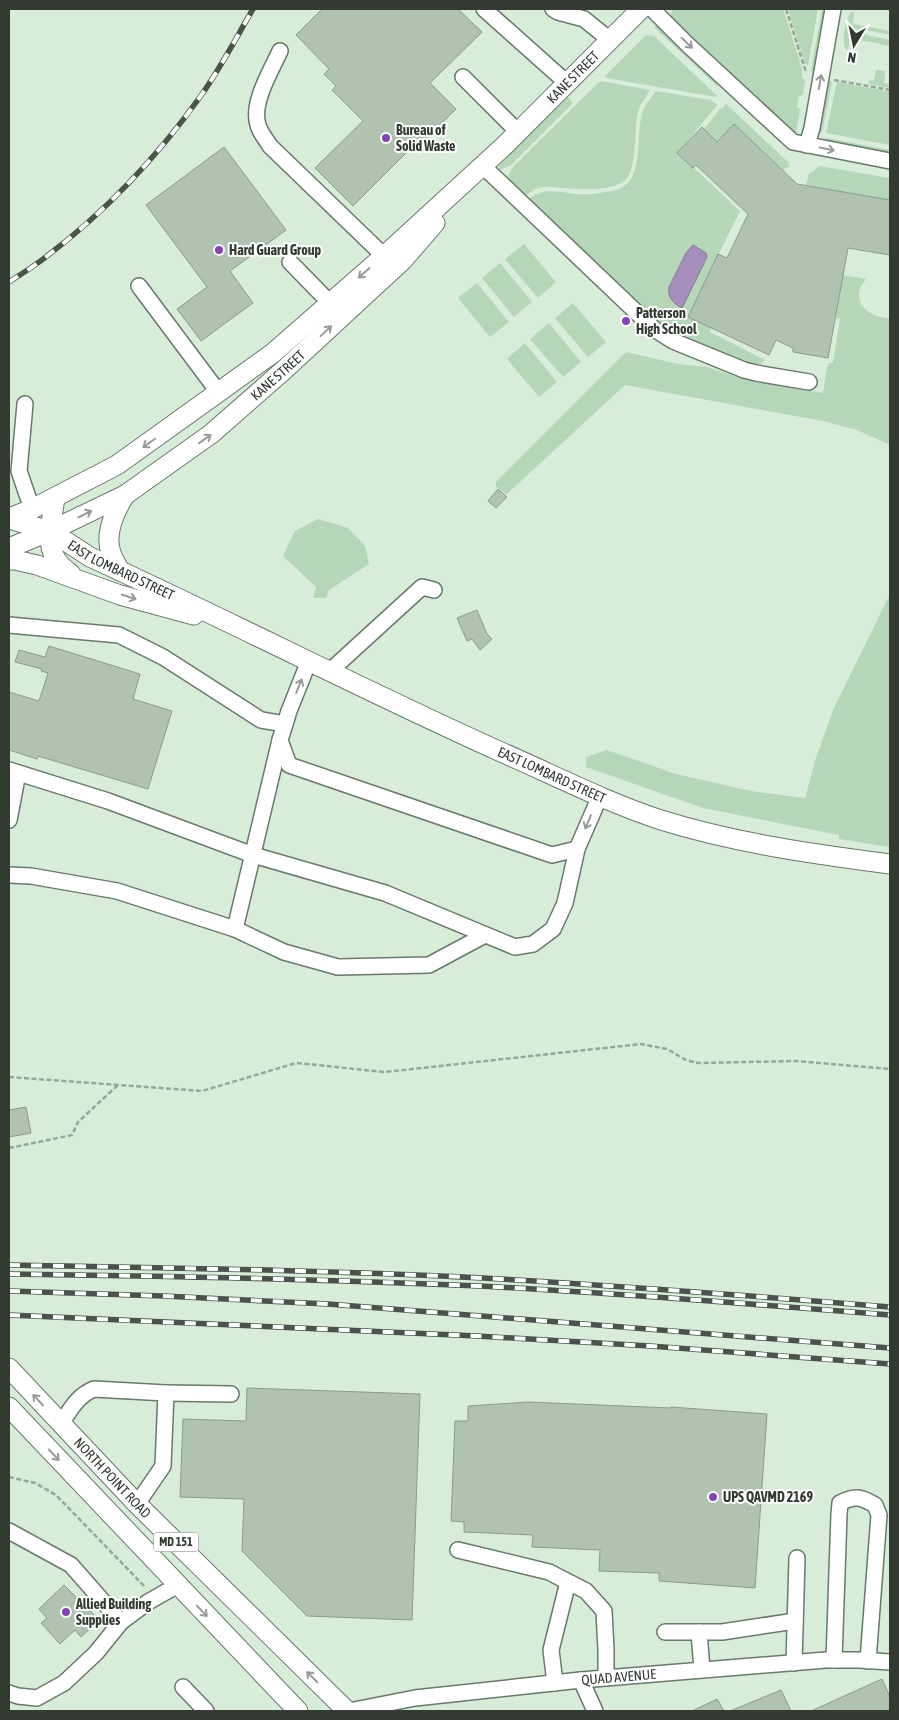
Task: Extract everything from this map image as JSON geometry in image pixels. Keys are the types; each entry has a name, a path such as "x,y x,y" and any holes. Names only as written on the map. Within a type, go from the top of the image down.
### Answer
{"main road":[{"name":"KANE STREET","path":"9,518 55,498 117,465 273,353 384,256 504,146 642,9"},
{"name":"KANE STREET","path":"9,548 50,531 125,495 211,434 284,370 403,260 504,146"},
{"path":"120,571 110,552 110,538 112,520 125,495"},
{"path":"55,498 50,531 50,550 55,561 68,572 83,580"},
{"name":"EAST LOMBARD STREET","path":"9,518 50,531 90,558 463,735 600,796 660,819 715,835 826,856 890,864"},
{"path":"9,560 36,565 83,580"},
{"name":"EAST LOMBARD STREET","path":"83,580 120,595 233,625"},
{"name":"NORTH POINT ROAD","path":"9,1368 137,1504 348,1711"},
{"name":"NORTH POINT ROAD","path":"9,1407 298,1711"},
{"path":"89,1491 108,1473"},
{"path":"178,1585 200,1566"}],"street":[{"path":"484,9 567,83"},
{"path":"553,9 558,12 587,14 610,40"},
{"path":"652,9 792,142 890,161"},
{"path":"806,145 812,128 833,9"},
{"path":"280,51 260,94 257,124 262,134 270,146 384,256"},
{"path":"463,77 518,132"},
{"path":"485,168 654,329 664,336 683,346 744,370 809,382"},
{"path":"290,262 330,303"},
{"path":"139,286 219,393"},
{"path":"25,404 19,471 32,509"},
{"path":"330,671 422,587 434,590"},
{"path":"9,625 119,635 163,657 260,720 287,718"},
{"path":"235,928 280,740 309,661"},
{"path":"280,740 289,764 552,855 577,849"},
{"path":"9,820 14,772 108,801 253,855 385,893 515,947 533,944 553,929 565,903 577,849 600,796"},
{"path":"9,875 31,876 117,892 235,928 284,952 338,967 430,965 484,935"},
{"path":"61,1424 77,1400 86,1392 94,1389 231,1394"},
{"path":"137,1504 163,1466 166,1393"},
{"path":"834,1660 840,1503 850,1497 863,1498 875,1505 879,1515 868,1661"},
{"path":"9,1531 71,1565 121,1622"},
{"path":"458,1550 549,1572 586,1591 604,1611 606,1678"},
{"path":"794,1663 797,1558"},
{"path":"554,1683 551,1650 568,1582"},
{"path":"9,1693 37,1698 64,1683 96,1653 121,1622 178,1585"},
{"path":"665,1632 722,1632 795,1621"},
{"path":"699,1632 702,1670"},
{"name":"QUAD AVENUE","path":"348,1711 415,1698 582,1680 834,1660 868,1661 889,1665"},
{"path":"582,1680 594,1711"},
{"path":"183,1687 206,1711"}],"path":[{"path":"786,9 808,76"},
{"path":"836,72 834,80 890,90"},
{"path":"9,1077 202,1091 296,1063 385,1072 642,1044 667,1049 686,1060 698,1063 796,1061 890,1069"},
{"path":"9,1148 72,1135 78,1122 118,1085"},
{"path":"9,1477 35,1483 56,1495 156,1598"}],"green space":[{"path":"673,9 783,9 802,68 802,78 805,80 803,95 799,96 797,108 800,109 796,133 669,17"},
{"path":"788,9 818,9 808,65 805,64"},
{"path":"822,9 825,9 814,74 811,71"},
{"path":"852,11 854,13 853,24 890,31 890,35 866,30 866,35 890,40 890,46 850,38 848,49 846,50 844,30 847,19"},
{"path":"656,25 662,26 717,78 718,87 655,28"},
{"path":"646,35 654,36 717,96 606,78 605,76"},
{"path":"876,70 885,71 884,83 890,84 890,88 868,84 869,80 874,81"},
{"path":"825,80 832,83 822,132 820,133 815,132"},
{"path":"600,81 650,90 637,115 630,173 624,181 615,186 590,189 542,187 535,189 525,196 507,179 512,168"},
{"path":"837,82 890,92 890,145 826,133"},
{"path":"656,91 711,100 717,105 678,153 740,211 688,316 711,328 710,332 765,360 761,364 754,364 684,337 663,326 529,199 536,194 551,191 593,194 623,187 634,173 638,154 640,122 643,111"},
{"path":"568,97 573,103 510,166 499,170 499,166 505,159"},
{"path":"726,104 789,163 790,167 785,168 784,171 734,124 717,142 704,129"},
{"path":"827,138 890,150 890,154 824,142"},
{"path":"820,166 890,178 890,200 806,185 809,174"},
{"path":"524,244 556,282 538,298 505,259"},
{"path":"500,263 532,302 514,317 482,278"},
{"path":"843,275 866,279 859,294 863,306 874,315 890,318 890,445 857,430 823,421 625,385 507,494 496,487 496,482 626,352 678,364 707,367 749,381 823,393 827,367 829,363 833,363 840,319 836,318"},
{"path":"477,283 509,322 490,337 458,298"},
{"path":"573,303 606,342 588,357 555,318"},
{"path":"549,323 581,362 563,377 530,339"},
{"path":"525,343 557,382 539,397 507,359"},
{"path":"318,519 348,528 365,546 369,564 329,590 326,598 313,598 316,587 283,556 295,531"},
{"path":"890,594 890,847 839,839 839,835 703,808 586,767 586,757 607,750 676,774 751,791 805,798 816,758 833,710"}],"shaded area":[{"path":"693,245 706,253 707,257 682,308 672,300 669,294 669,287 686,253"}],"building":[{"path":"322,9 458,9 482,32 430,83 456,109 412,152 410,149 353,206 315,168 363,121 332,90 336,86 324,74 329,69 296,35"},
{"path":"734,124 797,184 890,200 890,255 848,248 828,358 793,352 793,348 776,340 769,355 688,317 718,254 727,258 748,214 696,165 693,168 677,153 702,127 717,142"},
{"name":"Hard Guard Group","path":"224,147 286,230 230,271 253,303 201,341 177,309 207,287 146,205"},
{"path":"498,489 507,497 496,508 488,501"},
{"path":"477,610 487,634 492,639 480,650 472,639 467,641 457,618"},
{"path":"49,646 140,674 133,699 172,711 148,789 38,756 37,759 9,750 9,692 39,701 48,673 41,671 42,669 15,662 19,650 45,657"},
{"path":"26,1107 31,1133 9,1137 9,1110"},
{"path":"247,1388 420,1394 412,1620 307,1616 242,1551 244,1499 180,1497 183,1419 246,1421"},
{"path":"528,1402 671,1407 767,1414 755,1588 659,1581 659,1573 599,1571 600,1550 532,1547 533,1535 464,1532 464,1522 451,1521 455,1421 468,1421 468,1406"},
{"name":"Allied Building Supplies","path":"64,1585 94,1615 89,1619 94,1625 81,1637 75,1630 60,1644 41,1623 47,1618 39,1609"},
{"path":"882,1679 890,1697 890,1711 811,1711"},
{"path":"781,1690 791,1711 730,1711"},
{"path":"717,1699 724,1711 692,1711"}],"railway":[{"path":"9,282 33,267 89,221 148,162 207,86 253,9"},
{"path":"9,1265 424,1275 687,1291 890,1307"},
{"path":"9,1274 244,1278 479,1286 633,1295 890,1315"},
{"path":"9,1291 328,1304 890,1348"},
{"path":"9,1315 477,1336 650,1346 890,1364"}],"place":[{"name":"Bureau of Solid Waste","path":"386,138"},
{"name":"Hard Guard Group","path":"219,250"},
{"name":"Patterson High School","path":"626,321"},
{"name":"UPS QAVMD 2169","path":"713,1497"},
{"name":"Allied Building Supplies","path":"66,1612"}]}
